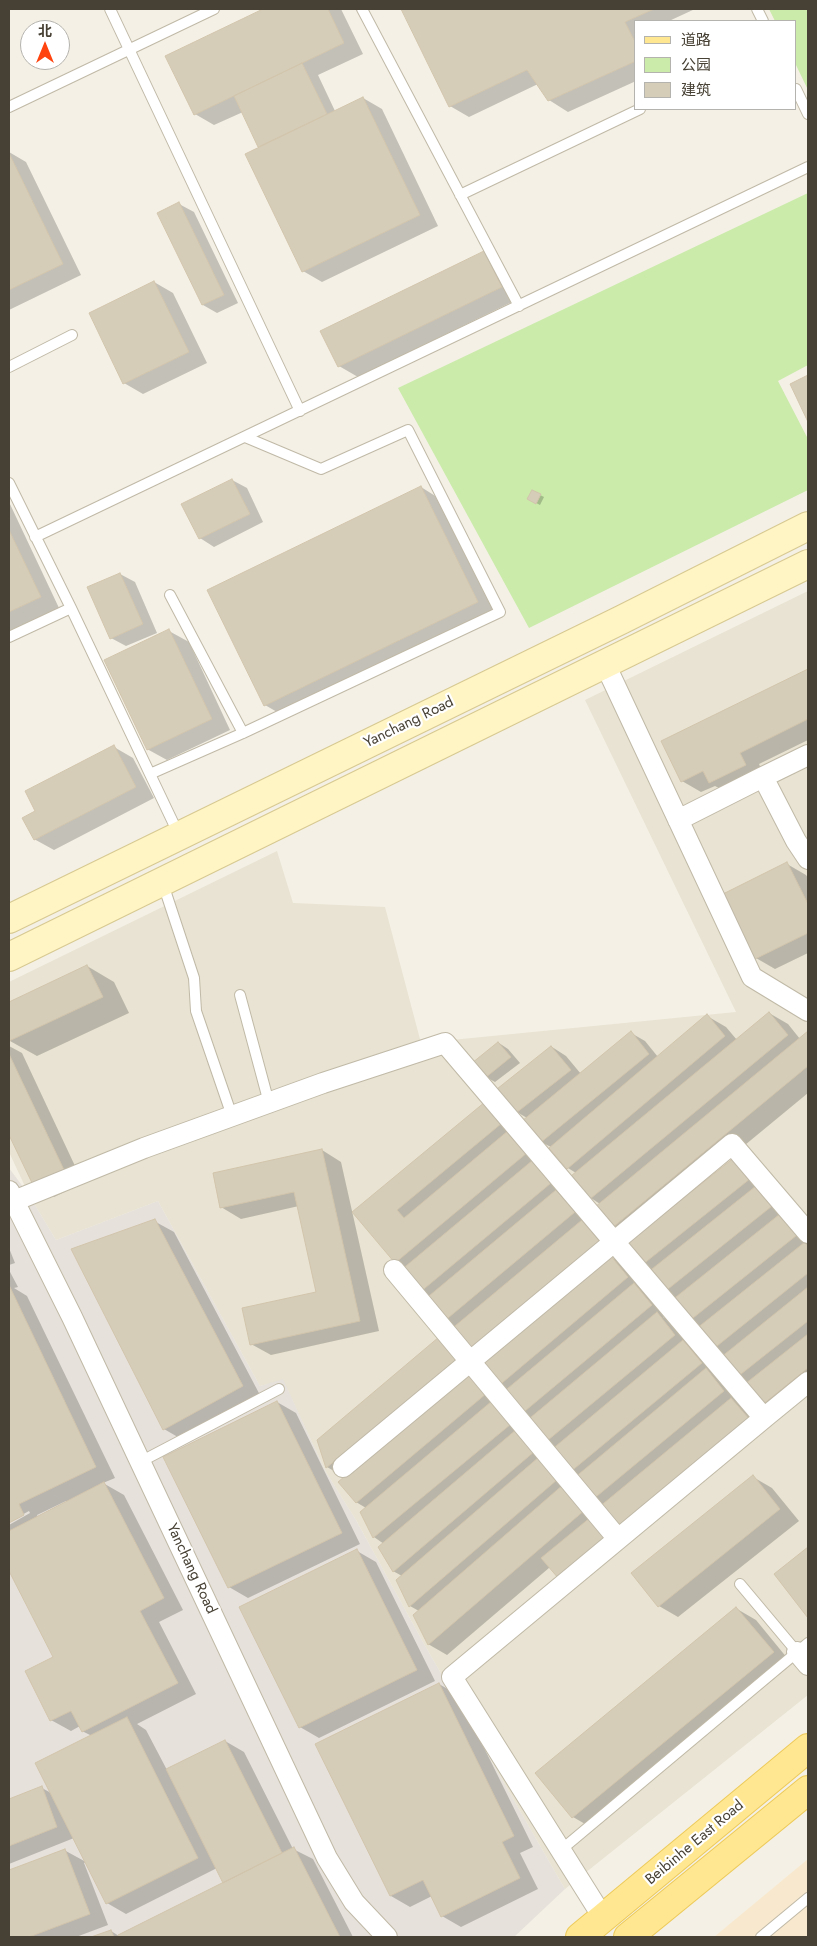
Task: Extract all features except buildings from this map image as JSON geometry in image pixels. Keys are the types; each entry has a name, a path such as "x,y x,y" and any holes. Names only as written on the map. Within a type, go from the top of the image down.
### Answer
{"main road":[{"name":"Yanchang Road","path":"9,919 808,526"},
{"path":"9,957 808,564"},
{"name":"Beibinhe East Road","path":"580,1937 808,1748"},
{"name":"Beibinhe East Road","path":"628,1937 808,1790"}],"street":[{"path":"606,664 752,976 808,1011"},
{"path":"678,820 808,755"},
{"path":"763,777 796,841 808,858"},
{"path":"11,1196 232,1116 445,1043 764,1418"},
{"path":"343,1467 732,1144 808,1233"},
{"name":"Yanchang Road","path":"11,1196 72,1317 326,1858 354,1902 387,1937"},
{"path":"394,1270 618,1539"},
{"path":"604,1919 452,1677 808,1382"}],"lane":[{"path":"110,9 300,410"},
{"path":"9,107 214,9"},
{"path":"362,9 519,306"},
{"path":"756,9 762,20"},
{"path":"797,91 808,114"},
{"path":"460,195 638,110"},
{"path":"35,536 808,167"},
{"path":"9,367 72,335"},
{"path":"150,774 243,733 500,612 408,430 321,469 245,437"},
{"path":"9,483 180,835"},
{"path":"170,595 243,733"},
{"path":"9,637 71,608"},
{"path":"162,882 194,978 196,1011 232,1116"},
{"path":"240,994 269,1103"},
{"path":"140,1462 279,1389"},
{"path":"561,1850 804,1653 740,1584"},
{"path":"760,1937 808,1898"}],"shaded area":[{"path":"808,591 808,1695 565,1889 423,1642 356,1520 326,1472 283,1380 260,1386 158,1201 56,1240 29,1195 9,1152 9,982 277,851 293,903 385,907 421,1043 736,1012 585,700"},
{"path":"9,1168 29,1195 56,1240 158,1201 260,1386 283,1379 326,1472 356,1520 423,1642 565,1889 514,1937 9,1937"},
{"path":"808,1859 808,1937 714,1937"}],"green space":[{"path":"769,9 808,9 808,90 797,67 797,20 774,20"},
{"path":"808,193 808,365 778,381 808,439 808,490 529,628 398,388"}]}
